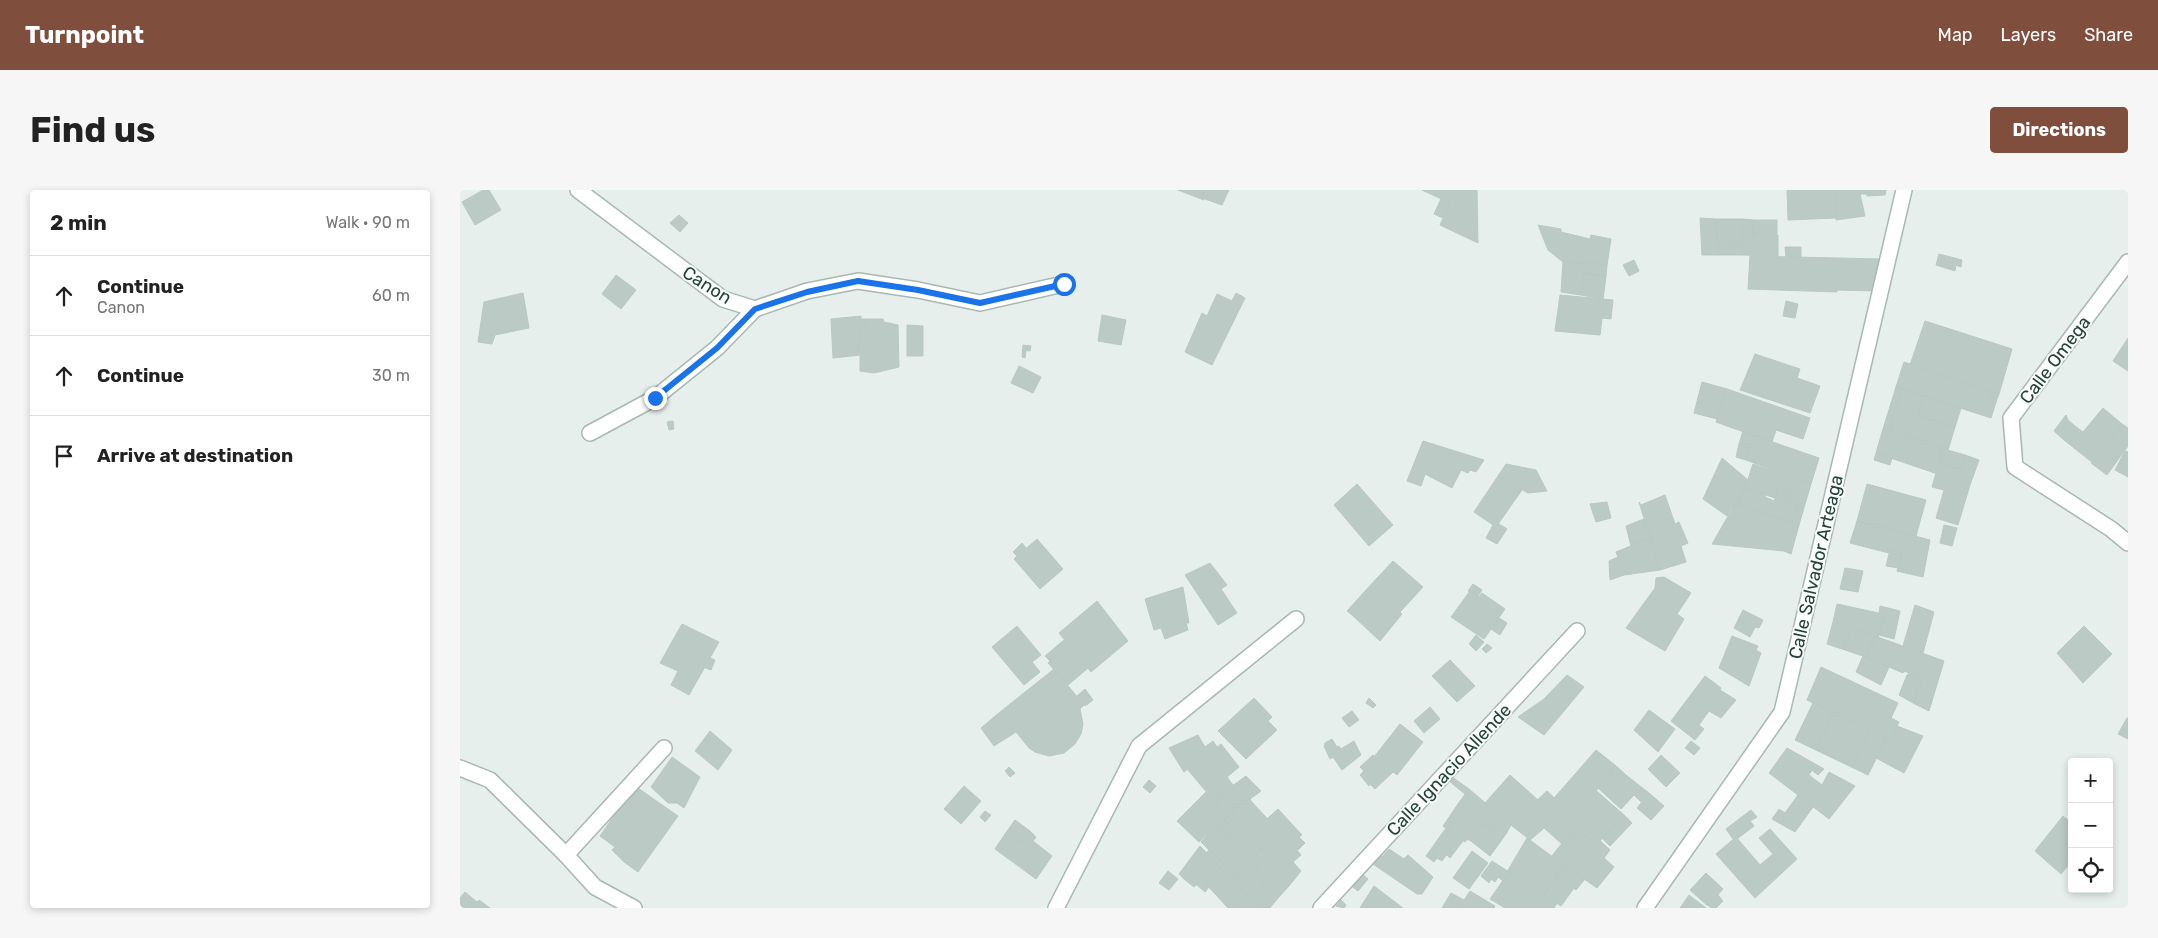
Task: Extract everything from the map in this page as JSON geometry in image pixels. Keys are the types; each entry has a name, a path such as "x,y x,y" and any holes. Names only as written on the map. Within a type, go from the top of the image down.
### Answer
{"street":[{"name":"Canon","path":"578,190 723,299 755,309"},
{"name":"Calle Salvador Arteaga","path":"1645,908 1782,712 1904,190"},
{"name":"Calle Omega","path":"2125,272 2011,418 2015,467 2110,529 2128,543"},
{"path":"590,433 655,398 717,348 755,309 807,292 858,281 918,290 980,303 1064,284"},
{"path":"1056,908 1139,746 1296,619"},
{"name":"Calle Ignacio Allende","path":"1321,908 1577,631"},
{"path":"566,855 664,748"},
{"path":"460,768 490,780 566,855 595,887 634,908"}],"building":[{"path":"483,190 489,190 501,210 475,225 462,202"},
{"path":"1178,190 1205,190 1202,198 1204,200"},
{"path":"1205,190 1229,190 1222,205 1202,198"},
{"path":"1422,190 1477,190 1478,243 1440,225 1450,203"},
{"path":"1787,190 1835,190 1836,218 1788,220"},
{"path":"1835,190 1866,190 1866,194 1860,194 1865,216 1836,220"},
{"path":"1866,190 1886,190 1885,195 1867,196"},
{"path":"1441,199 1450,203 1443,218 1434,214"},
{"path":"679,215 688,223 680,232 670,223"},
{"path":"1700,218 1716,219 1719,255 1702,255"},
{"path":"1716,219 1743,219 1743,237 1753,237 1753,234 1772,234 1772,239 1777,239 1778,235 1778,256 1743,255 1742,241 1730,242 1731,255 1719,255"},
{"path":"1743,219 1754,220 1753,237 1743,237"},
{"path":"1754,220 1777,220 1777,239 1772,239 1772,234 1753,234"},
{"path":"1538,225 1561,229 1561,232 1590,239 1591,235 1611,239 1607,265 1563,262 1548,250"},
{"path":"1742,241 1743,255 1731,255 1730,242"},
{"path":"1785,247 1801,247 1801,257 1786,257"},
{"path":"1939,254 1962,260 1961,267 1956,265 1955,271 1936,265"},
{"path":"1750,256 1881,259 1875,291 1837,290 1837,292 1748,289"},
{"path":"1634,260 1639,271 1629,276 1623,265"},
{"path":"1563,262 1607,265 1606,276 1584,274 1581,295 1561,292"},
{"path":"1584,274 1606,276 1603,299 1581,295"},
{"path":"616,275 636,290 621,309 602,294"},
{"path":"523,293 529,328 495,335 492,344 478,342 484,302"},
{"path":"1236,293 1245,298 1212,365 1185,352 1202,313 1207,316 1217,294 1232,301"},
{"path":"1560,295 1613,300 1611,319 1602,318 1600,335 1555,331"},
{"path":"1786,301 1798,304 1795,318 1783,316"},
{"path":"1102,315 1126,320 1121,345 1098,341"},
{"path":"861,316 861,319 868,319 865,327 861,327 858,350 860,355 833,358 831,319"},
{"path":"868,319 883,319 884,322 898,325 899,367 874,373 860,371 860,351 858,350 861,327 865,327"},
{"path":"1925,321 2012,349 1999,394 1910,365"},
{"path":"907,325 923,326 923,356 907,356"},
{"path":"2128,338 2128,371 2113,361"},
{"path":"1023,345 1031,346 1030,351 1026,350 1025,358 1022,357"},
{"path":"1755,354 1800,369 1797,378 1820,386 1810,413 1740,390"},
{"path":"1904,362 1991,391 1989,396 1997,399 1991,418 1896,387"},
{"path":"1019,366 1041,377 1033,393 1011,383"},
{"path":"1702,382 1727,389 1717,419 1694,413"},
{"path":"1896,387 1902,389 1888,431 1883,429"},
{"path":"1727,389 1810,418 1803,439 1776,430 1772,442 1716,422"},
{"path":"1902,389 1924,396 1918,415 1955,427 1948,450 1888,431"},
{"path":"1991,391 1999,394 1997,399 1989,396"},
{"path":"1924,396 1961,408 1955,427 1918,415"},
{"path":"2103,408 2122,424 2093,463 2064,440 2075,426 2083,432"},
{"path":"2066,415 2068,420 2075,426 2064,440 2054,431"},
{"path":"673,421 674,429 669,430 667,422"},
{"path":"2122,424 2128,428 2128,446 2107,475 2091,463 2093,463"},
{"path":"1883,429 1944,449 1940,462 1960,469 1965,455 1979,460 1970,485 1876,453"},
{"path":"1743,431 1755,436 1750,448 1739,444"},
{"path":"1755,436 1819,458 1811,484 1746,460"},
{"path":"1423,441 1484,460 1476,472 1470,470 1468,473 1461,470 1452,488 1425,474 1421,486 1407,481"},
{"path":"1739,444 1750,448 1746,460 1736,457"},
{"path":"1944,449 1965,455 1960,469 1940,462"},
{"path":"2125,451 2128,452 2128,477 2115,470"},
{"path":"1876,453 1892,458 1890,465 1874,460"},
{"path":"1722,458 1748,480 1736,505 1732,507 1727,516 1703,499"},
{"path":"1506,464 1536,470 1547,491 1528,493 1498,476"},
{"path":"1753,464 1811,484 1803,511 1797,509 1798,505 1787,501 1790,491 1779,487 1775,498 1745,488"},
{"path":"1936,473 1970,485 1958,525 1936,518 1944,490 1932,487"},
{"path":"1498,476 1522,490 1496,527 1474,512"},
{"path":"1357,484 1393,525 1369,546 1334,505"},
{"path":"1867,484 1926,500 1916,536 1857,521"},
{"path":"1779,487 1790,491 1787,501 1775,498"},
{"path":"1745,488 1765,494 1765,497 1774,501 1775,498 1798,505 1797,509 1803,511 1799,525 1736,505"},
{"path":"1665,495 1675,524 1679,522 1688,543 1681,546 1686,562 1660,570 1639,502 1641,505"},
{"path":"1607,502 1611,518 1596,522 1590,504"},
{"path":"1735,504 1799,525 1791,554 1784,551 1712,544"},
{"path":"1644,519 1650,538 1631,546 1626,526"},
{"path":"1857,521 1930,540 1923,577 1897,571 1902,553 1890,550 1889,553 1850,543"},
{"path":"1499,524 1507,529 1497,544 1486,538 1493,525 1496,527"},
{"path":"1944,525 1957,528 1952,546 1940,543"},
{"path":"1650,538 1660,570 1624,575 1610,580 1609,561 1618,557 1616,552"},
{"path":"1037,539 1063,569 1040,589 1014,559"},
{"path":"1022,543 1026,548 1017,556 1013,552"},
{"path":"1890,550 1902,553 1899,568 1886,566"},
{"path":"1393,561 1423,587 1400,612 1402,614 1398,619 1366,590"},
{"path":"1210,563 1227,585 1221,589 1237,613 1218,625 1185,575"},
{"path":"1845,568 1863,571 1858,592 1840,589"},
{"path":"1664,577 1691,593 1677,614 1684,619 1665,651 1626,628 1655,588 1656,578"},
{"path":"1473,584 1482,590 1478,596 1468,591"},
{"path":"1183,587 1189,623 1186,623 1188,630 1165,639 1161,628 1154,630 1145,599"},
{"path":"1366,590 1369,592 1351,614 1347,611"},
{"path":"1470,591 1479,597 1482,593 1505,609 1484,639 1451,617"},
{"path":"1369,592 1398,619 1380,641 1351,614"},
{"path":"1097,601 1128,641 1091,672 1059,633"},
{"path":"1837,604 1883,614 1878,638 1833,622"},
{"path":"1915,605 1934,612 1923,653 1903,646"},
{"path":"1880,606 1900,611 1894,639 1879,635 1883,614 1879,613"},
{"path":"1743,610 1763,620 1759,628 1755,627 1750,637 1734,628"},
{"path":"1499,618 1507,623 1500,635 1491,629"},
{"path":"1833,622 1850,629 1845,650 1827,644"},
{"path":"682,624 719,642 689,695 671,685 678,671 660,663"},
{"path":"1017,626 1041,655 1032,662 1040,672 1024,685 992,647"},
{"path":"2084,626 2112,654 2083,683 2057,653"},
{"path":"1850,629 1875,636 1866,657 1845,650"},
{"path":"1476,635 1484,642 1476,651 1469,644"},
{"path":"1732,636 1758,646 1756,650 1761,653 1749,686 1719,668"},
{"path":"1875,636 1944,661 1929,711 1913,703 1922,679 1907,675 1909,673 1904,671 1903,673 1866,657"},
{"path":"1064,640 1088,668 1068,685 1048,663 1050,661 1045,656"},
{"path":"1487,644 1492,648 1486,653 1482,649"},
{"path":"1863,656 1889,667 1881,685 1856,672"},
{"path":"710,658 715,660 711,670 703,667"},
{"path":"1450,660 1475,686 1457,702 1432,676"},
{"path":"1821,667 1898,703 1891,718 1899,722 1891,740 1807,700"},
{"path":"1054,669 1084,705 1080,709 1083,724 1081,734 1075,744 1064,753 1049,756 1029,748 1000,712"},
{"path":"1567,675 1584,687 1544,735 1518,717 1544,699"},
{"path":"1907,675 1922,679 1913,703 1899,695"},
{"path":"1705,676 1721,688 1720,690 1736,700 1721,718 1709,711 1699,725 1704,729 1695,740 1671,721"},
{"path":"1085,689 1093,700 1085,706 1077,696"},
{"path":"1254,698 1272,717 1268,721 1277,730 1246,759 1218,731"},
{"path":"1369,698 1376,705 1373,708 1366,703"},
{"path":"1813,703 1834,712 1817,748 1853,765 1870,730 1887,737 1868,775 1795,740"},
{"path":"1430,707 1440,719 1424,733 1414,721"},
{"path":"1649,710 1675,729 1658,752 1634,730"},
{"path":"1352,711 1359,720 1349,727 1342,718"},
{"path":"1000,712 1016,732 994,746 981,728"},
{"path":"1834,712 1870,730 1853,765 1817,748"},
{"path":"2128,718 2128,739 2118,734"},
{"path":"1400,724 1423,742 1397,775 1374,757"},
{"path":"1897,726 1923,736 1904,773 1876,758 1887,737 1891,740"},
{"path":"710,731 732,750 718,770 695,751"},
{"path":"1198,735 1205,747 1213,741 1217,747 1184,772 1169,748"},
{"path":"1332,739 1337,747 1339,746 1341,749 1354,741 1361,755 1342,770 1333,757 1330,759 1324,746 1325,743"},
{"path":"1691,741 1700,748 1694,755 1685,748"},
{"path":"1221,744 1239,767 1227,777 1233,785 1217,797 1219,799 1215,802 1188,770"},
{"path":"1787,748 1817,765 1794,792 1769,773"},
{"path":"1596,750 1615,765 1609,773 1611,774 1596,791 1576,773"},
{"path":"1373,755 1393,772 1375,789 1370,784 1369,786 1360,775 1364,771 1360,767"},
{"path":"1661,755 1680,773 1666,787 1648,769"},
{"path":"672,757 700,777 684,808 677,803 668,803 651,787"},
{"path":"1615,765 1626,775 1620,782 1609,773"},
{"path":"1817,765 1824,769 1818,775 1813,771"},
{"path":"1009,767 1015,773 1010,777 1005,771"},
{"path":"1829,772 1855,786 1829,819 1794,792 1809,775 1822,785"},
{"path":"1576,773 1624,815 1600,841 1554,798"},
{"path":"1611,774 1620,782 1626,775 1649,793 1641,802 1634,795 1621,809 1598,788"},
{"path":"1510,775 1538,800 1511,825 1485,803"},
{"path":"1246,776 1261,791 1233,807 1235,810 1228,816 1215,802 1219,799 1217,797"},
{"path":"1452,777 1469,789 1465,794 1449,781"},
{"path":"1149,780 1156,786 1150,793 1143,787"},
{"path":"635,786 678,816 638,872 624,862 612,850 615,847 600,836"},
{"path":"964,786 981,801 961,824 944,809"},
{"path":"1469,789 1511,825 1506,834 1495,826 1492,830 1458,804"},
{"path":"1547,791 1579,821 1562,844 1544,828 1542,830 1522,814"},
{"path":"1206,792 1228,816 1199,842 1177,821"},
{"path":"1649,793 1664,806 1651,820 1637,808"},
{"path":"1798,795 1813,807 1795,832 1772,819 1779,809 1785,813"},
{"path":"1249,797 1251,801 1249,799 1235,810 1233,807"},
{"path":"1249,799 1281,833 1259,852 1228,816"},
{"path":"1458,804 1464,809 1448,830 1443,826"},
{"path":"1278,809 1302,835 1299,837 1305,843 1298,850 1284,835 1284,831 1281,833 1267,819"},
{"path":"1464,809 1484,824 1471,841 1467,839 1465,842 1448,830"},
{"path":"1751,810 1757,817 1750,821 1754,826 1737,839 1736,837 1733,839 1726,829"},
{"path":"985,811 991,815 985,822 980,817"},
{"path":"1522,814 1542,830 1530,840 1511,825"},
{"path":"1624,815 1632,823 1610,846 1602,838"},
{"path":"1228,816 1224,820 1234,832 1228,837 1219,824"},
{"path":"2063,816 2068,820 2068,866 2061,874 2035,851"},
{"path":"1229,817 1263,858 1255,866 1252,862 1234,877 1212,851 1234,832 1224,820"},
{"path":"1015,820 1030,831 1021,844 1005,834"},
{"path":"1579,821 1610,850 1604,858 1614,867 1597,888 1552,856","holes":["1578,829 1592,841 1580,855 1566,844"]},
{"path":"1483,823 1492,830 1495,826 1506,834 1490,856 1471,841"},
{"path":"1219,824 1228,837 1212,851 1234,877 1232,879 1206,853 1209,850 1201,842"},
{"path":"1446,828 1463,841 1450,858 1447,855 1451,849 1441,842 1432,855 1437,858 1434,862 1426,856"},
{"path":"1578,829 1592,841 1580,855 1566,844"},
{"path":"1770,829 1797,859 1755,898 1716,854 1736,837 1760,865 1773,854 1759,838"},
{"path":"1030,831 1036,837 1033,841 1052,856 1036,879 995,849 1005,834 1021,844"},
{"path":"1284,831 1284,835 1301,855 1278,875 1259,852"},
{"path":"1527,838 1564,865 1544,895 1507,872"},
{"path":"1441,842 1451,849 1442,861 1432,855"},
{"path":"1200,846 1221,868 1205,883 1209,887 1205,892 1197,885 1200,882 1190,873 1184,879 1179,874"},
{"path":"1389,849 1404,859 1408,855 1433,877 1422,894 1417,894 1373,864 1380,854 1382,857"},
{"path":"1472,851 1488,863 1469,889 1453,878"},
{"path":"1263,858 1274,871 1264,881 1256,871 1258,869 1255,866"},
{"path":"1492,861 1509,872 1503,881 1498,877 1495,882 1491,879 1489,883 1481,876"},
{"path":"1252,862 1264,881 1262,884 1278,898 1270,908 1260,908 1232,879"},
{"path":"1293,862 1301,871 1289,886 1278,875"},
{"path":"1564,865 1585,879 1576,890 1557,876"},
{"path":"1221,868 1247,894 1238,902 1240,904 1233,908 1228,908 1205,883"},
{"path":"1357,870 1368,879 1358,891 1346,882"},
{"path":"1168,871 1178,879 1169,890 1159,883"},
{"path":"1274,871 1289,886 1278,898 1262,884"},
{"path":"1509,872 1557,903 1554,908 1505,908 1490,899"},
{"path":"1190,873 1200,882 1194,887 1184,879"},
{"path":"1706,873 1723,889 1708,906 1690,890"},
{"path":"1557,876 1574,888 1561,906 1544,895"},
{"path":"1374,886 1403,908 1360,908"},
{"path":"1470,891 1495,906 1494,908 1459,908"},
{"path":"465,892 477,902 479,900 490,908 460,908 460,898"},
{"path":"1451,893 1464,900 1459,908 1442,908"},
{"path":"1247,894 1260,908 1233,908 1240,904 1238,902"},
{"path":"1689,895 1706,908 1680,908"},
{"path":"1718,895 1723,901 1716,908 1711,908 1708,905"},
{"path":"1341,900 1346,905 1344,908 1336,906"}],"route":[{"path":"655,398 717,348 755,309 807,292 858,281 918,290 980,303 1064,284"}]}
